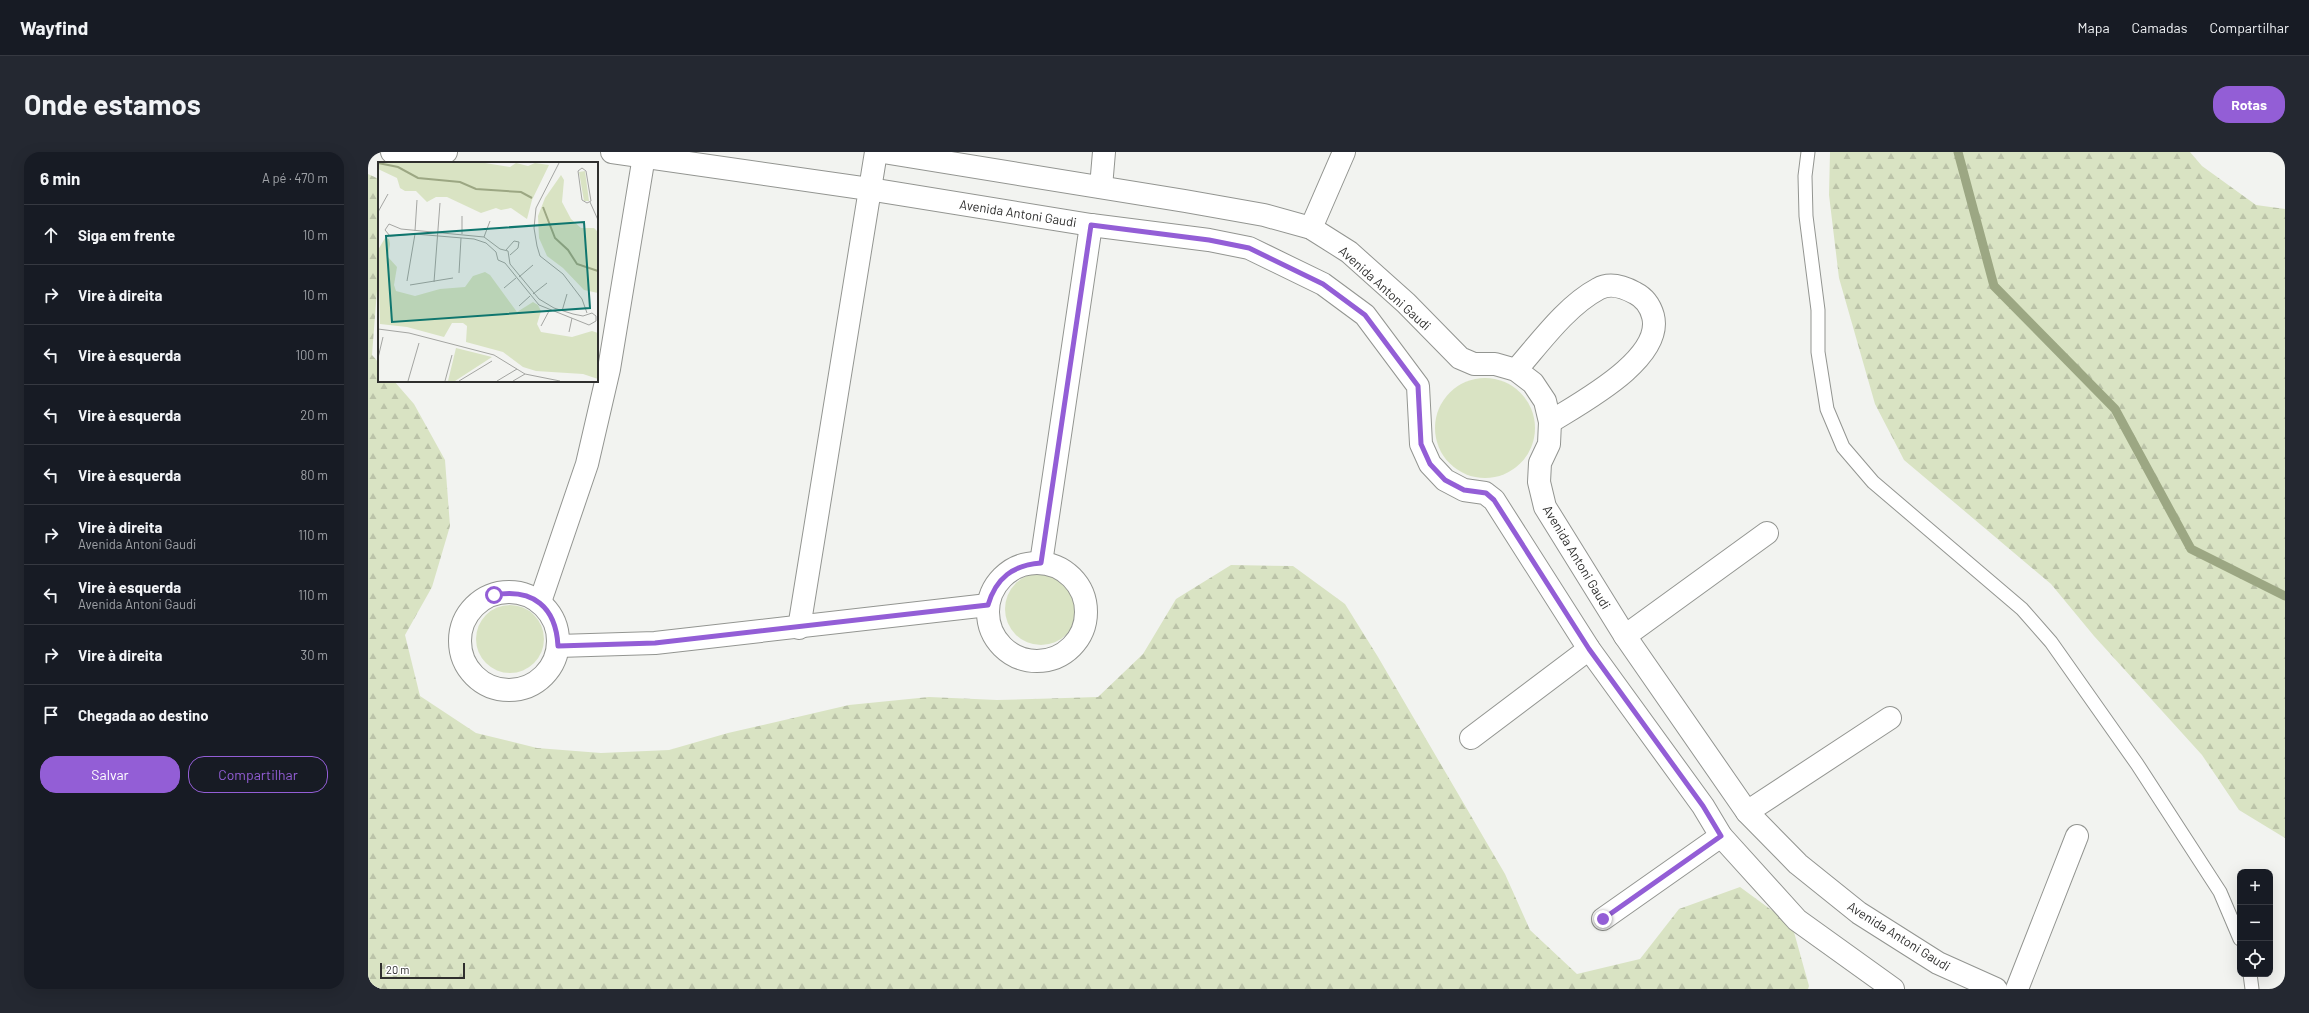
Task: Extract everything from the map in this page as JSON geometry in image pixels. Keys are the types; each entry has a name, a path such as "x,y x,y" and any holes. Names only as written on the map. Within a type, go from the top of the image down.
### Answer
{"street":[{"path":"392,152 399,155 420,159 440,155 446,152"},
{"name":"Avenida Antoni Gaudi","path":"612,152 869,189 1091,225 1209,240 1249,248 1323,284 1365,315 1418,386 1421,444 1430,464 1445,480 1464,490 1486,493 1494,500 1589,649 1703,806 1721,836 1798,920 1890,988"},
{"path":"799,628 876,152"},
{"name":"Avenida Antoni Gaudi","path":"883,152 1264,215 1311,228 1349,252 1406,304 1460,358 1474,364 1495,364 1516,370 1533,383 1545,401 1550,422 1549,444 1540,463 1539,476 1545,507 1624,636 1747,812 1798,864 1859,913 1938,963 1996,989"},
{"path":"1101,187 1104,152"},
{"path":"1311,228 1344,152"},
{"path":"540,602 587,464 606,383 644,156"},
{"path":"1041,563 1091,225"},
{"path":"1516,370 1556,324 1586,297 1599,288 1612,285 1624,288 1645,299 1652,314 1653,327 1648,346 1636,361 1620,376 1550,422"},
{"path":"1624,636 1767,533"},
{"path":"1041,563 1056,567 1069,575 1080,587 1085,602 1086,617 1082,632 1074,645 1061,655 1046,660 1031,661 1016,656 1003,648 993,636 988,621 988,605 992,591 1000,579 1012,570 1026,564 1041,563"},
{"path":"510,592 525,595 540,602 551,614 557,630 558,646 555,662 545,675 532,685 516,690 500,690 484,684 472,673 463,659 460,644 462,628 469,614 480,602 494,595 510,592"},
{"path":"558,646 655,643 799,628 988,605"},
{"path":"1471,738 1589,649"},
{"path":"1747,812 1890,718"},
{"path":"1603,919 1721,836"},
{"path":"2017,989 2077,836"}],"lane":[{"path":"1808,152 1805,176 1806,216 1818,310 1818,352 1827,409 1843,447 1873,482 2022,609 2051,642 2137,764 2220,892 2237,932"},
{"path":"2250,977 2252,989"}],"green space":[{"path":"1830,152 2190,152 2202,166 2256,205 2285,209 2285,838 2239,810 2202,755 2094,636 2051,584 1904,460 1875,404 1839,278 1829,195"},
{"path":"368,174 378,179 378,286 372,355 378,362 378,382 395,382 414,404 445,460 450,526 432,587 405,635 420,696 476,733 537,748 601,753 669,750 728,733 849,705 929,697 997,700 1098,697 1143,654 1176,599 1231,565 1293,566 1345,604 1378,657 1505,874 1530,930 1577,974 1640,959 1679,909 1740,887 1792,925 1809,986 1808,989 368,989"},
{"path":"1485,378 1504,382 1520,393 1531,409 1535,428 1531,447 1520,463 1504,474 1485,478 1466,474 1450,463 1439,447 1435,428 1439,409 1450,393 1466,382"},
{"path":"1041,573 1061,579 1071,589 1077,609 1071,629 1061,639 1041,645 1021,639 1011,629 1005,609 1011,589 1021,579"},
{"path":"510,605 523,608 534,615 541,626 544,639 541,652 534,663 523,670 510,673 497,670 486,663 479,652 476,639 479,626 486,615 497,608"}],"waterway":[{"path":"1958,152 1994,286 2115,409 2191,549 2285,596"}],"route":[{"path":"494,595 510,592 525,595 540,602 551,614 557,630 558,646 655,643 799,628 988,605 992,591 1000,579 1012,570 1026,564 1041,563 1091,225 1209,240 1249,248 1323,284 1365,315 1418,386 1421,444 1430,464 1445,480 1464,490 1486,493 1494,500 1589,649 1703,806 1721,836 1603,919"}]}
